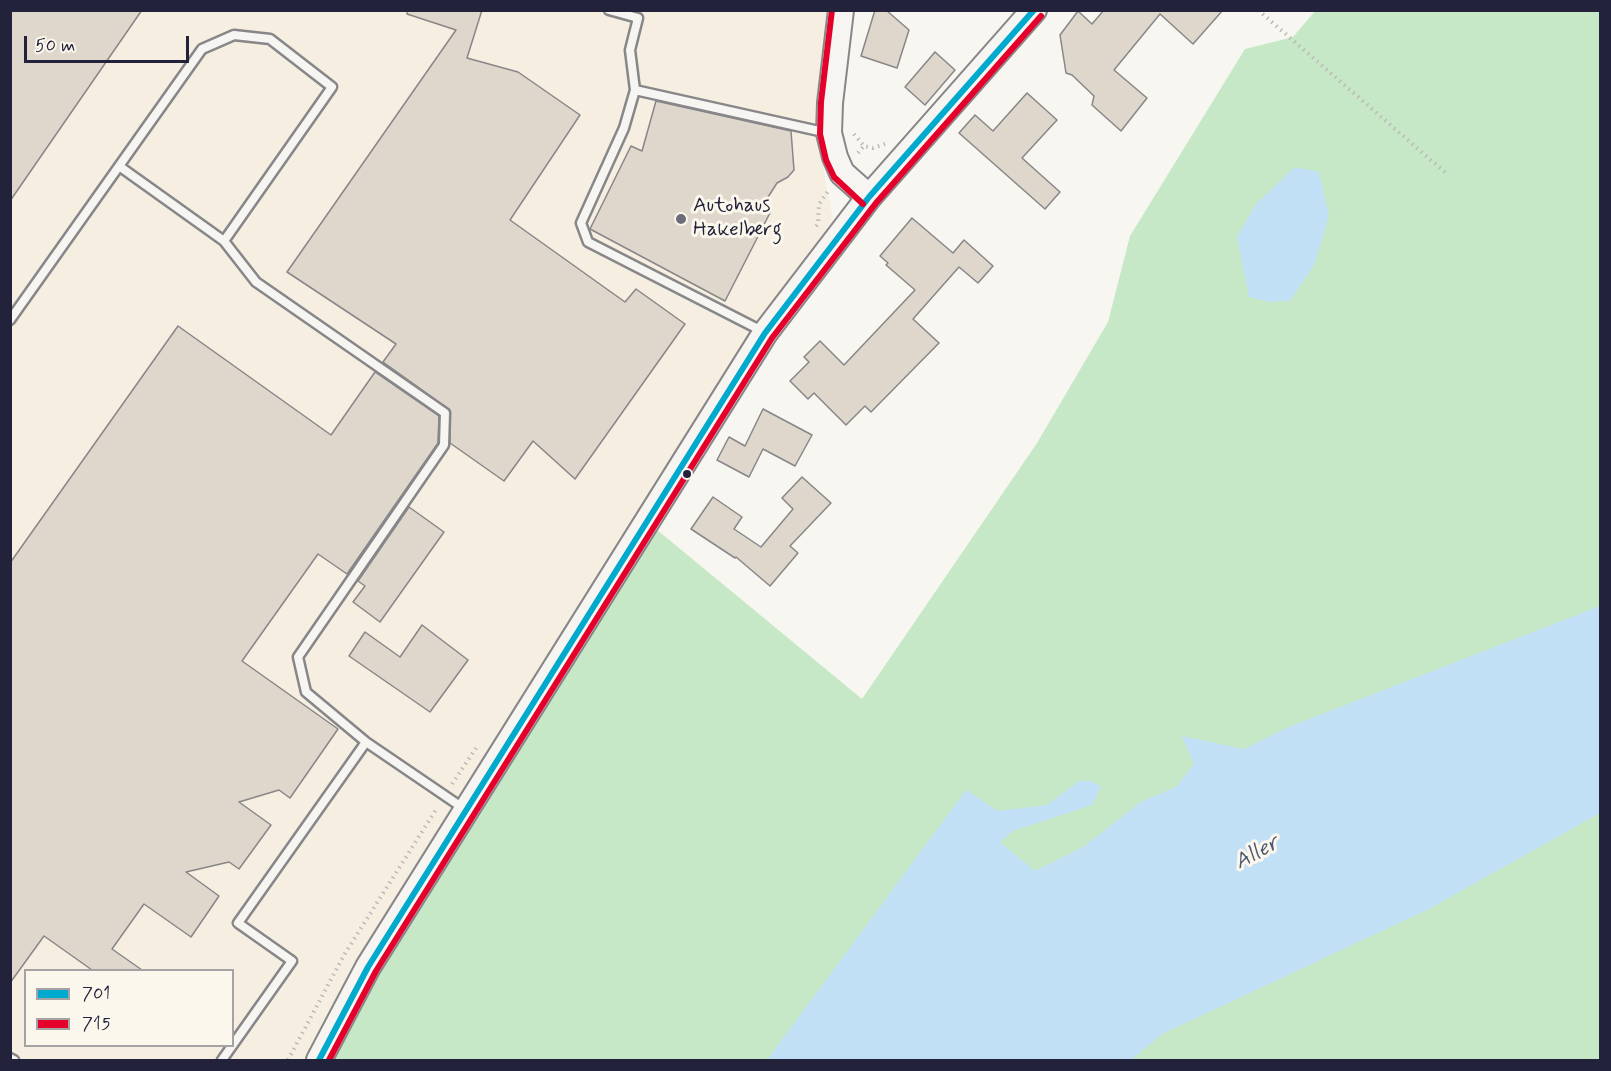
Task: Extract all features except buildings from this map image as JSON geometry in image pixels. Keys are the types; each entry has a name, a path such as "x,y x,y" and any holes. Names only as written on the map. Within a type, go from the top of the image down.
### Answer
{"main road":[{"path":"841,10 828,133 842,173 869,197"},
{"path":"319,1060 368,967 765,333 869,197 1034,10"}],"lane":[{"path":"609,10 638,18 630,50 635,90 624,128 581,223 588,242 765,333"},
{"path":"10,320 202,49 234,35 270,39 332,87 224,241"},
{"path":"635,90 828,133"},
{"path":"119,166 224,241 256,282 445,413 444,445 298,657 306,692 366,742 467,811"},
{"path":"234,1043 292,962 238,923 366,742"},
{"path":"222,1060 231,1047"},
{"path":"10,1058 14,1060"}],"path":[{"path":"1258,10 1447,174"}],"shaded area":[{"path":"10,11 833,11 822,152 833,218 744,352 308,1060 11,1060"}],"green space":[{"path":"1315,11 1600,11 1600,1060 332,1060 380,972 478,817 599,614 656,529 862,699 1037,443 1108,322 1130,236 1245,49 1293,37"}],"water":[{"path":"1295,167 1319,172 1329,216 1314,265 1290,301 1270,302 1249,297 1237,237 1256,204"},
{"name":"Aller","path":"1600,606 1600,813 1429,909 1162,1034 1131,1060 767,1060 966,790 998,811 1047,805 1079,781 1092,781 1101,787 1092,805 1013,831 1000,842 1035,871 1083,847 1141,802 1176,787 1194,764 1182,736 1244,749 1286,728"}],"transit line":[{"name":"715","path":"832,10 821,102 820,134 826,160 834,177 863,204"},
{"name":"701","path":"319,1060 368,967 765,333 869,197 1034,10"},
{"name":"715","path":"329,1060 376,971 772,338 876,203 1041,16"}],"place":[{"name":"Autohaus Hakelberg","path":"681,219"}]}
